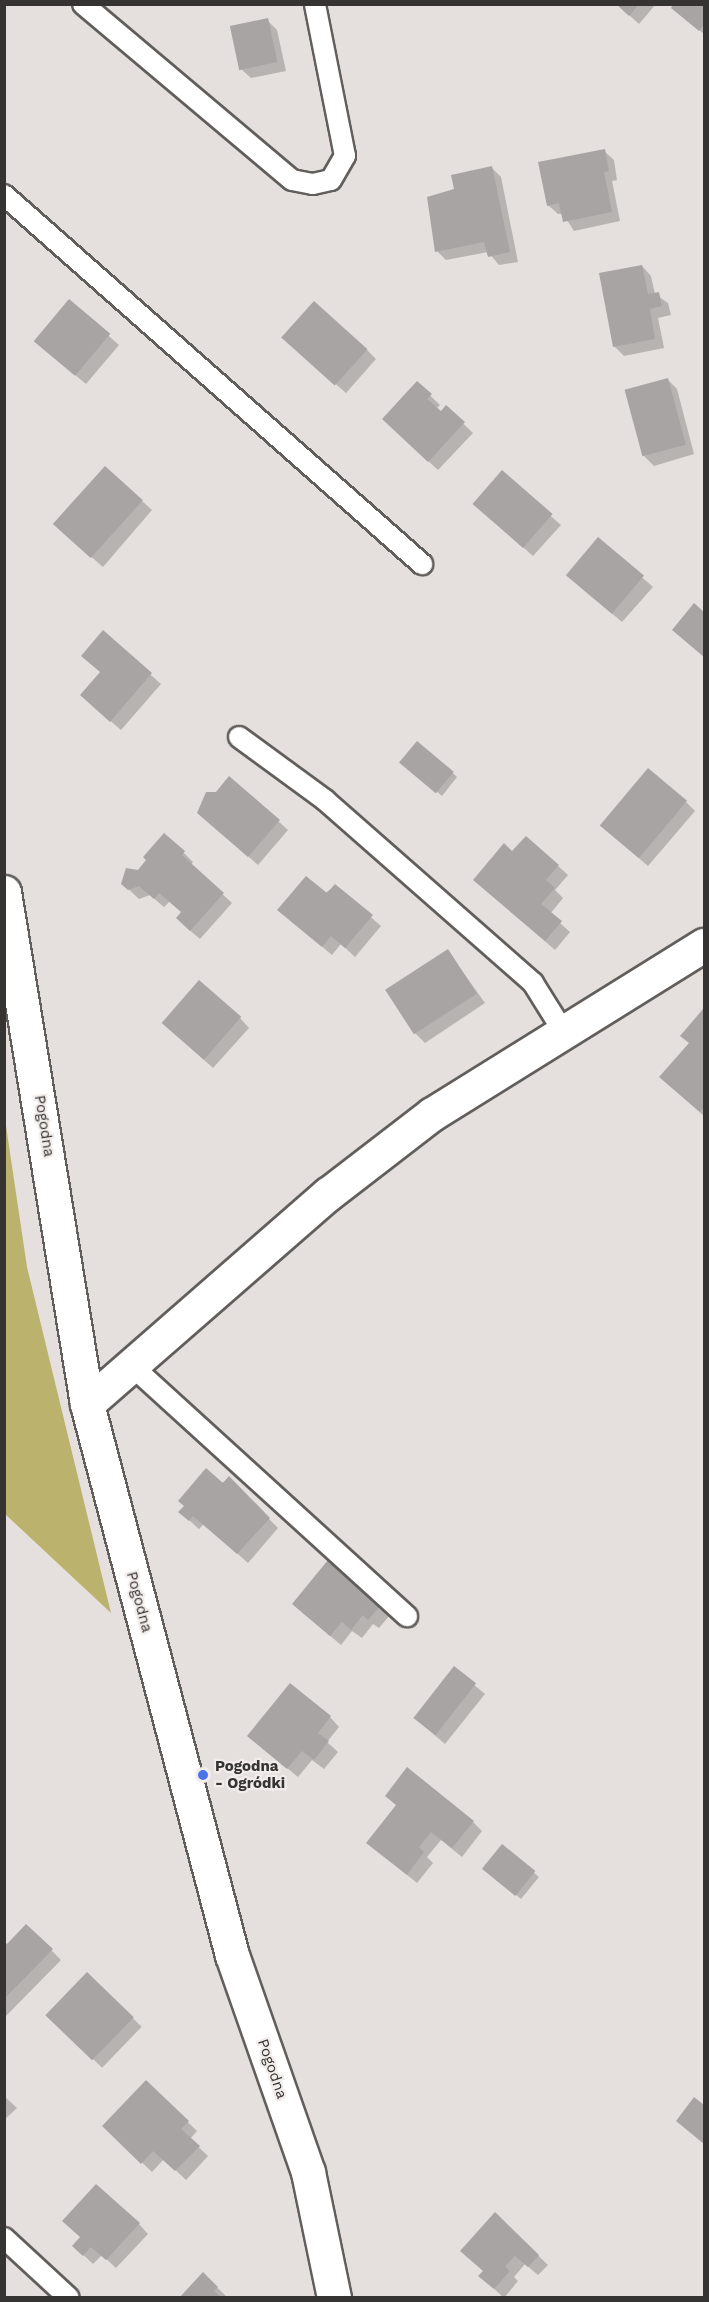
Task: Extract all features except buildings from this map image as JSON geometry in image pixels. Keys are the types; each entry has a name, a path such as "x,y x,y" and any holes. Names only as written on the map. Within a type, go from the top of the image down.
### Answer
{"street":[{"name":"Pogodna","path":"4,892 87,1404 232,1955 308,2172 334,2298"},
{"path":"87,1404 328,1194 403,1136 563,1031 704,946"}],"lane":[{"path":"83,4 292,180 313,184 331,180 345,156 315,4"},
{"path":"4,195 422,564"},
{"path":"239,737 325,800 532,983 563,1031"},
{"path":"132,1366 407,1616"},
{"path":"4,2238 69,2298"}],"shaded area":[{"path":"5,1119 27,1267 111,1613 5,1514"}],"place":[{"name":"Pogodna - Ogródki","path":"203,1775"}]}
